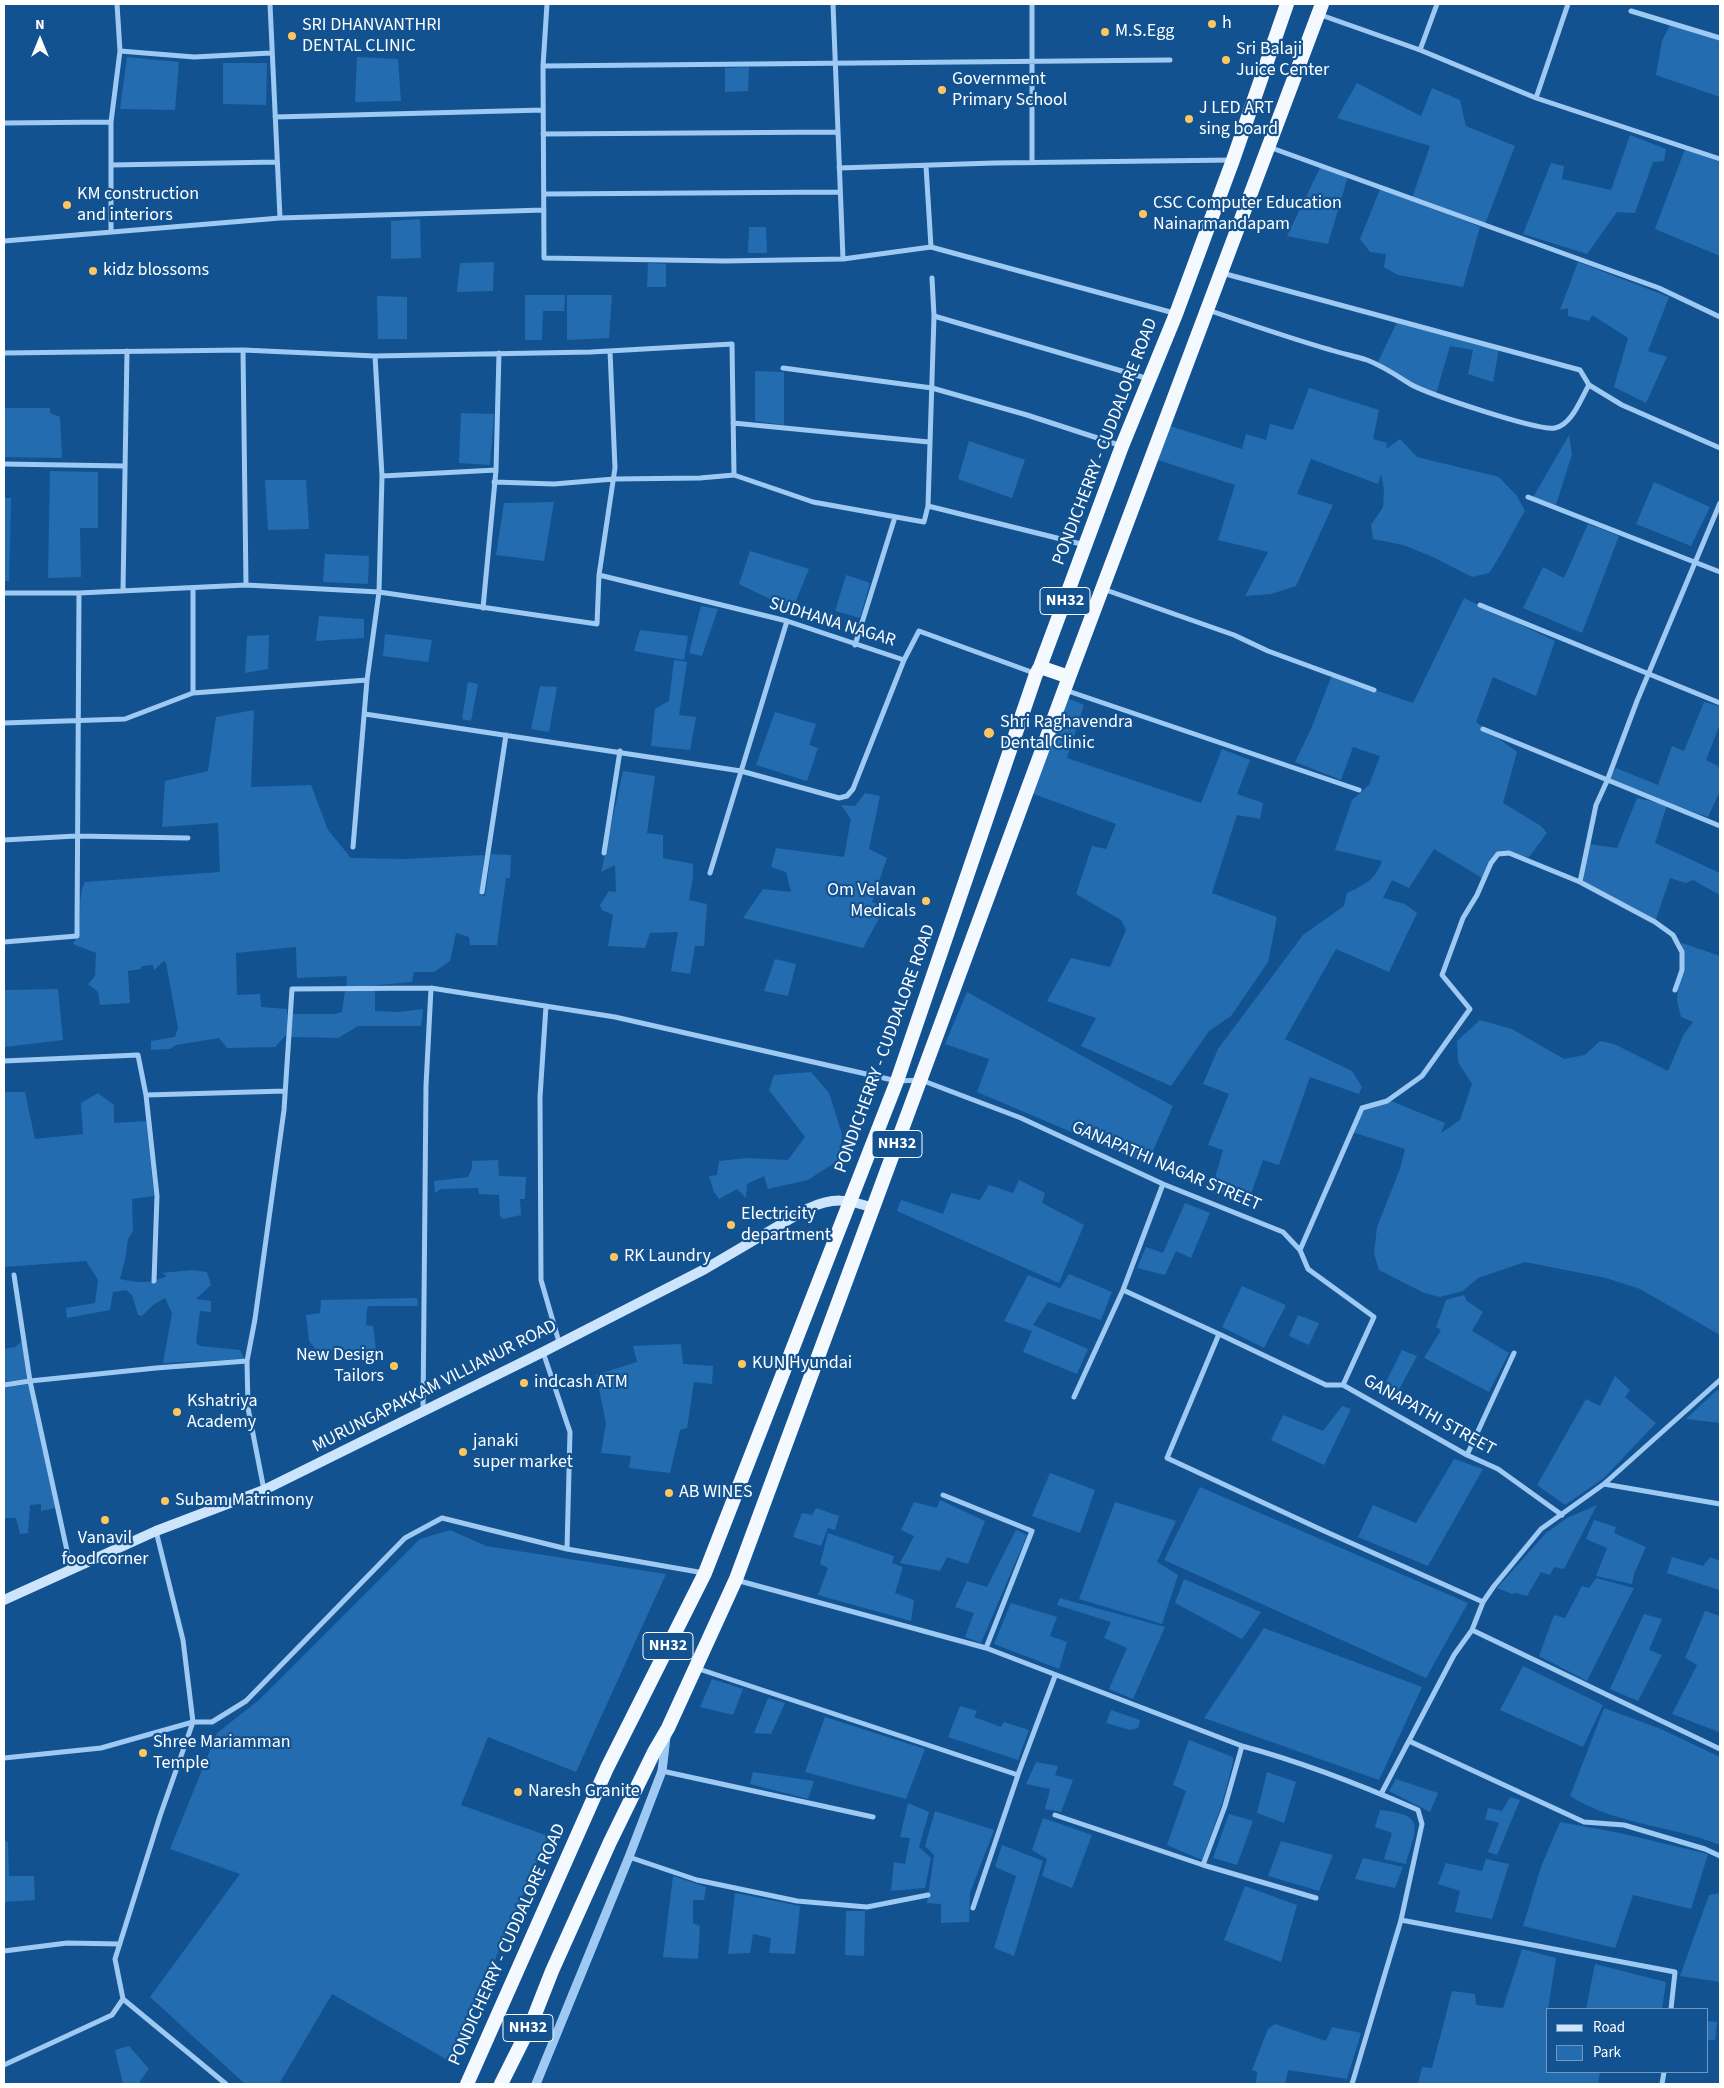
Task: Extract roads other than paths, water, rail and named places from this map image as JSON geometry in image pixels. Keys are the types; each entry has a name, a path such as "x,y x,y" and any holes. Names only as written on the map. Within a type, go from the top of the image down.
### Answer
{"highway":[{"name":"PONDICHERRY - CUDDALORE ROAD","path":"467,2084 607,1768 705,1573 852,1201 898,1080 1038,670 1122,446 1176,314 1233,160 1287,4"},
{"name":"NH32","path":"500,2084 532,2022 552,1970 610,1842 654,1752 668,1728 736,1579 1067,683 1320,9"},
{"path":"1038,670 1067,683"}],"main road":[{"name":"MURUNGAPAKKAM VILLIANUR ROAD","path":"4,1600 156,1531 264,1490 543,1352 559,1342 705,1269 822,1202 852,1201 873,1208"}],"street":[{"path":"111,232 111,122 120,51 117,4"},
{"path":"270,4 280,218"},
{"path":"547,4 543,66 544,258 725,261 843,259 931,247 1176,314"},
{"path":"834,4 843,259"},
{"path":"1032,4 1032,163"},
{"path":"1420,50 1436,4"},
{"path":"1536,98 1568,4"},
{"path":"1320,9 1536,98 1720,159"},
{"path":"1631,11 1720,38"},
{"path":"120,51 194,57 272,53"},
{"path":"543,66 1170,60"},
{"path":"275,117 543,110"},
{"path":"4,122 111,122"},
{"path":"543,134 838,132"},
{"path":"1268,147 1659,288 1720,317"},
{"path":"839,168 1233,160"},
{"path":"111,165 277,162"},
{"path":"926,166 931,247"},
{"path":"544,194 840,192"},
{"path":"4,241 280,218 544,210"},
{"path":"1221,273 1580,370 1589,385 1622,405 1720,448"},
{"path":"494,482 554,484 614,479 700,478 734,475 813,502 924,522 928,506 932,388 934,316 932,278"},
{"path":"1207,310 1330,350 1368,360 1391,371 1412,385 1529,424 1551,428 1567,423 1589,385"},
{"path":"934,316 1150,379"},
{"path":"4,353 243,350 376,356 610,351 732,344 734,475"},
{"path":"243,350 246,585"},
{"path":"123,591 127,351"},
{"path":"4,593 79,593 246,585 379,592 597,624 599,575 614,479 610,351"},
{"path":"483,608 496,470 499,354"},
{"path":"353,847 367,680 379,592 382,476 376,356"},
{"path":"782,368 932,388 1027,415 1122,446"},
{"path":"733,423 929,442"},
{"path":"4,464 125,466"},
{"path":"382,476 496,470"},
{"path":"1528,497 1720,572"},
{"path":"1580,882 1596,804 1720,503"},
{"path":"928,506 1086,545"},
{"path":"855,645 895,517"},
{"name":"SUDHANA NAGAR","path":"599,575 786,621 904,660 919,631 1038,670"},
{"path":"193,588 193,693"},
{"path":"1103,588 1234,635 1268,651 1374,690"},
{"path":"4,942 77,936 76,836 79,593"},
{"path":"1480,605 1720,703"},
{"path":"710,873 786,621"},
{"path":"364,714 620,751 741,772 839,798 847,796 853,789 904,660"},
{"path":"4,723 125,719 193,693 367,680"},
{"path":"1067,683 1359,790"},
{"path":"1483,729 1720,826"},
{"path":"482,892 506,735"},
{"path":"604,853 620,751"},
{"path":"4,840 76,836 188,838"},
{"path":"1300,1250 1362,1108 1387,1101 1422,1076 1470,1009 1442,975 1463,918 1477,895 1494,858 1498,854 1509,853 1580,882 1655,922 1673,935 1682,952 1682,970 1675,990"},
{"path":"264,1490 248,1408 246,1362 256,1309 285,1091 292,989 431,988 615,1017 898,1080 921,1080"},
{"path":"423,1411 426,1086 431,988"},
{"path":"546,1006 540,1097 541,1280 559,1342"},
{"path":"4,1061 138,1055 146,1095 157,1196 154,1281"},
{"name":"GANAPATHI NAGAR STREET","path":"921,1080 1021,1118 1163,1184 1283,1232 1300,1250 1308,1268 1374,1317"},
{"path":"146,1095 285,1091"},
{"path":"1074,1397 1123,1290 1163,1184"},
{"path":"14,1275 30,1381 71,1569"},
{"path":"1123,1290 1326,1385 1343,1385"},
{"name":"GANAPATHI STREET","path":"1374,1317 1343,1385 1467,1455 1498,1469 1562,1515"},
{"path":"1219,1334 1166,1458 1483,1602"},
{"path":"543,1352 570,1432 567,1548"},
{"path":"1467,1455 1514,1353"},
{"path":"4,1385 156,1368 246,1362"},
{"path":"1381,1794 1454,1655 1472,1630 1483,1602 1541,1529 1604,1484 1718,1385 1720,1380"},
{"path":"1604,1484 1720,1504"},
{"path":"943,1495 1032,1531 986,1648"},
{"path":"4,1758 101,1748 193,1722 212,1722 246,1701 405,1538 442,1518 567,1548 705,1573"},
{"path":"156,1531 183,1640 193,1722 160,1816 115,1958 123,1999 226,2084"},
{"path":"736,1579 986,1648 1055,1676 1242,1746 1270,1754 1381,1794 1418,1810 1422,1824 1401,1920 1352,2084"},
{"path":"1472,1630 1720,1749"},
{"path":"696,1668 1017,1776"},
{"path":"974,1908 1017,1776 1055,1676"},
{"path":"536,2084 629,1857 662,1771 668,1728"},
{"path":"1409,1740 1584,1822 1624,1825 1705,1849 1720,1856"},
{"path":"1203,1865 1225,1806 1242,1746"},
{"path":"662,1771 873,1817"},
{"path":"1055,1815 1203,1865 1316,1898"},
{"path":"629,1857 697,1880 797,1901 867,1907 928,1895"},
{"path":"1401,1920 1675,1972 1671,2008"},
{"path":"4,1951 68,1943 120,1944"},
{"path":"4,2065 112,2015 123,1999"}],"place":[{"name":"h","path":"1212,24"},
{"name":"M.S.Egg","path":"1105,32"},
{"name":"SRI DHANVANTHRI DENTAL CLINIC","path":"292,36"},
{"name":"Sri Balaji Juice Center","path":"1226,60"},
{"name":"Government Primary School","path":"942,90"},
{"name":"J LED ART sing board","path":"1189,119"},
{"name":"KM construction and interiors","path":"67,205"},
{"name":"CSC Computer Education Nainarmandapam","path":"1143,214"},
{"name":"kidz blossoms","path":"93,271"},
{"name":"Shri Raghavendra Dental Clinic","path":"989,733"},
{"name":"Om Velavan Medicals","path":"926,901"},
{"name":"Electricity department","path":"731,1225"},
{"name":"RK Laundry","path":"614,1257"},
{"name":"KUN Hyundai","path":"742,1364"},
{"name":"New Design Tailors","path":"394,1366"},
{"name":"indcash ATM","path":"524,1383"},
{"name":"Kshatriya Academy","path":"177,1412"},
{"name":"janaki super market","path":"463,1452"},
{"name":"AB WINES","path":"669,1493"},
{"name":"Subam Matrimony","path":"165,1501"},
{"name":"Vanavil food corner","path":"105,1520"},
{"name":"Shree Mariamman Temple","path":"143,1753"},
{"name":"Naresh Granite","path":"518,1792"}]}
